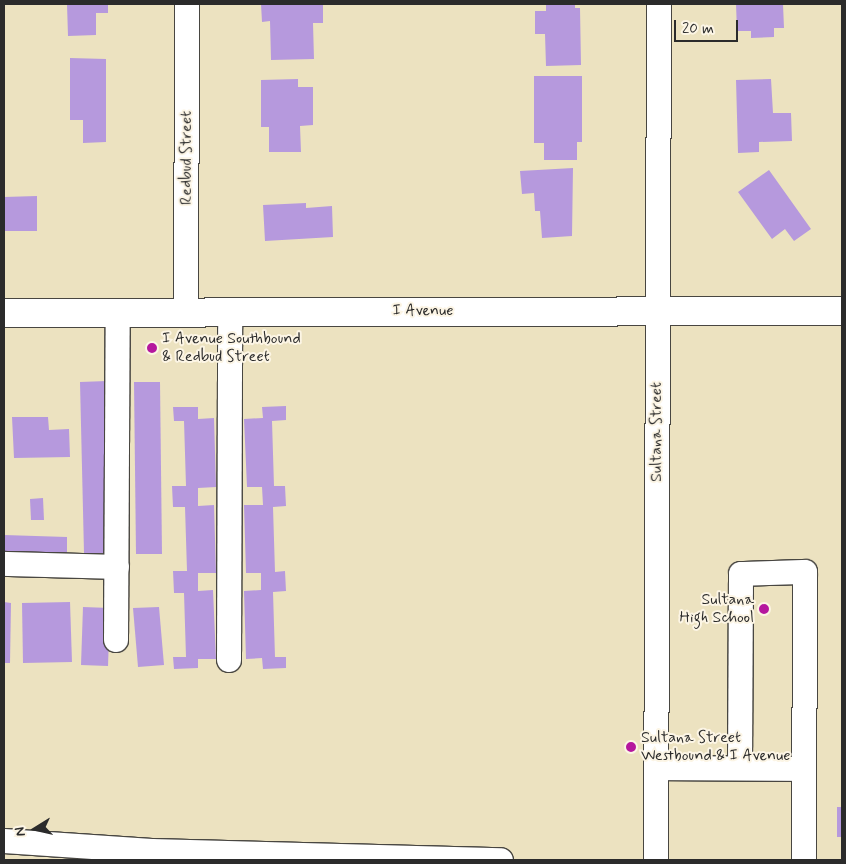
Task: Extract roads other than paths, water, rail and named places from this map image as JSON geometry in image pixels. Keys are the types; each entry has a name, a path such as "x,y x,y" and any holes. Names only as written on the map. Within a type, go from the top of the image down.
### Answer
{"main road":[{"name":"I Avenue","path":"4,313 842,311"}],"street":[{"name":"Redbud Street","path":"186,312 187,4"},
{"name":"Sultana Street","path":"656,860 659,4"},
{"path":"116,640 118,312"},
{"path":"230,312 230,660"},
{"path":"4,564 117,567"},
{"path":"740,768 742,574 805,572 804,860"},
{"path":"657,768 804,769"},
{"path":"4,840 152,855 501,860"}],"place":[{"name":"I Avenue Southbound & Redbud Street","path":"152,348"},
{"name":"Sultana High School","path":"764,609"},
{"name":"Sultana Street Westbound & I Avenue","path":"631,747"}]}
